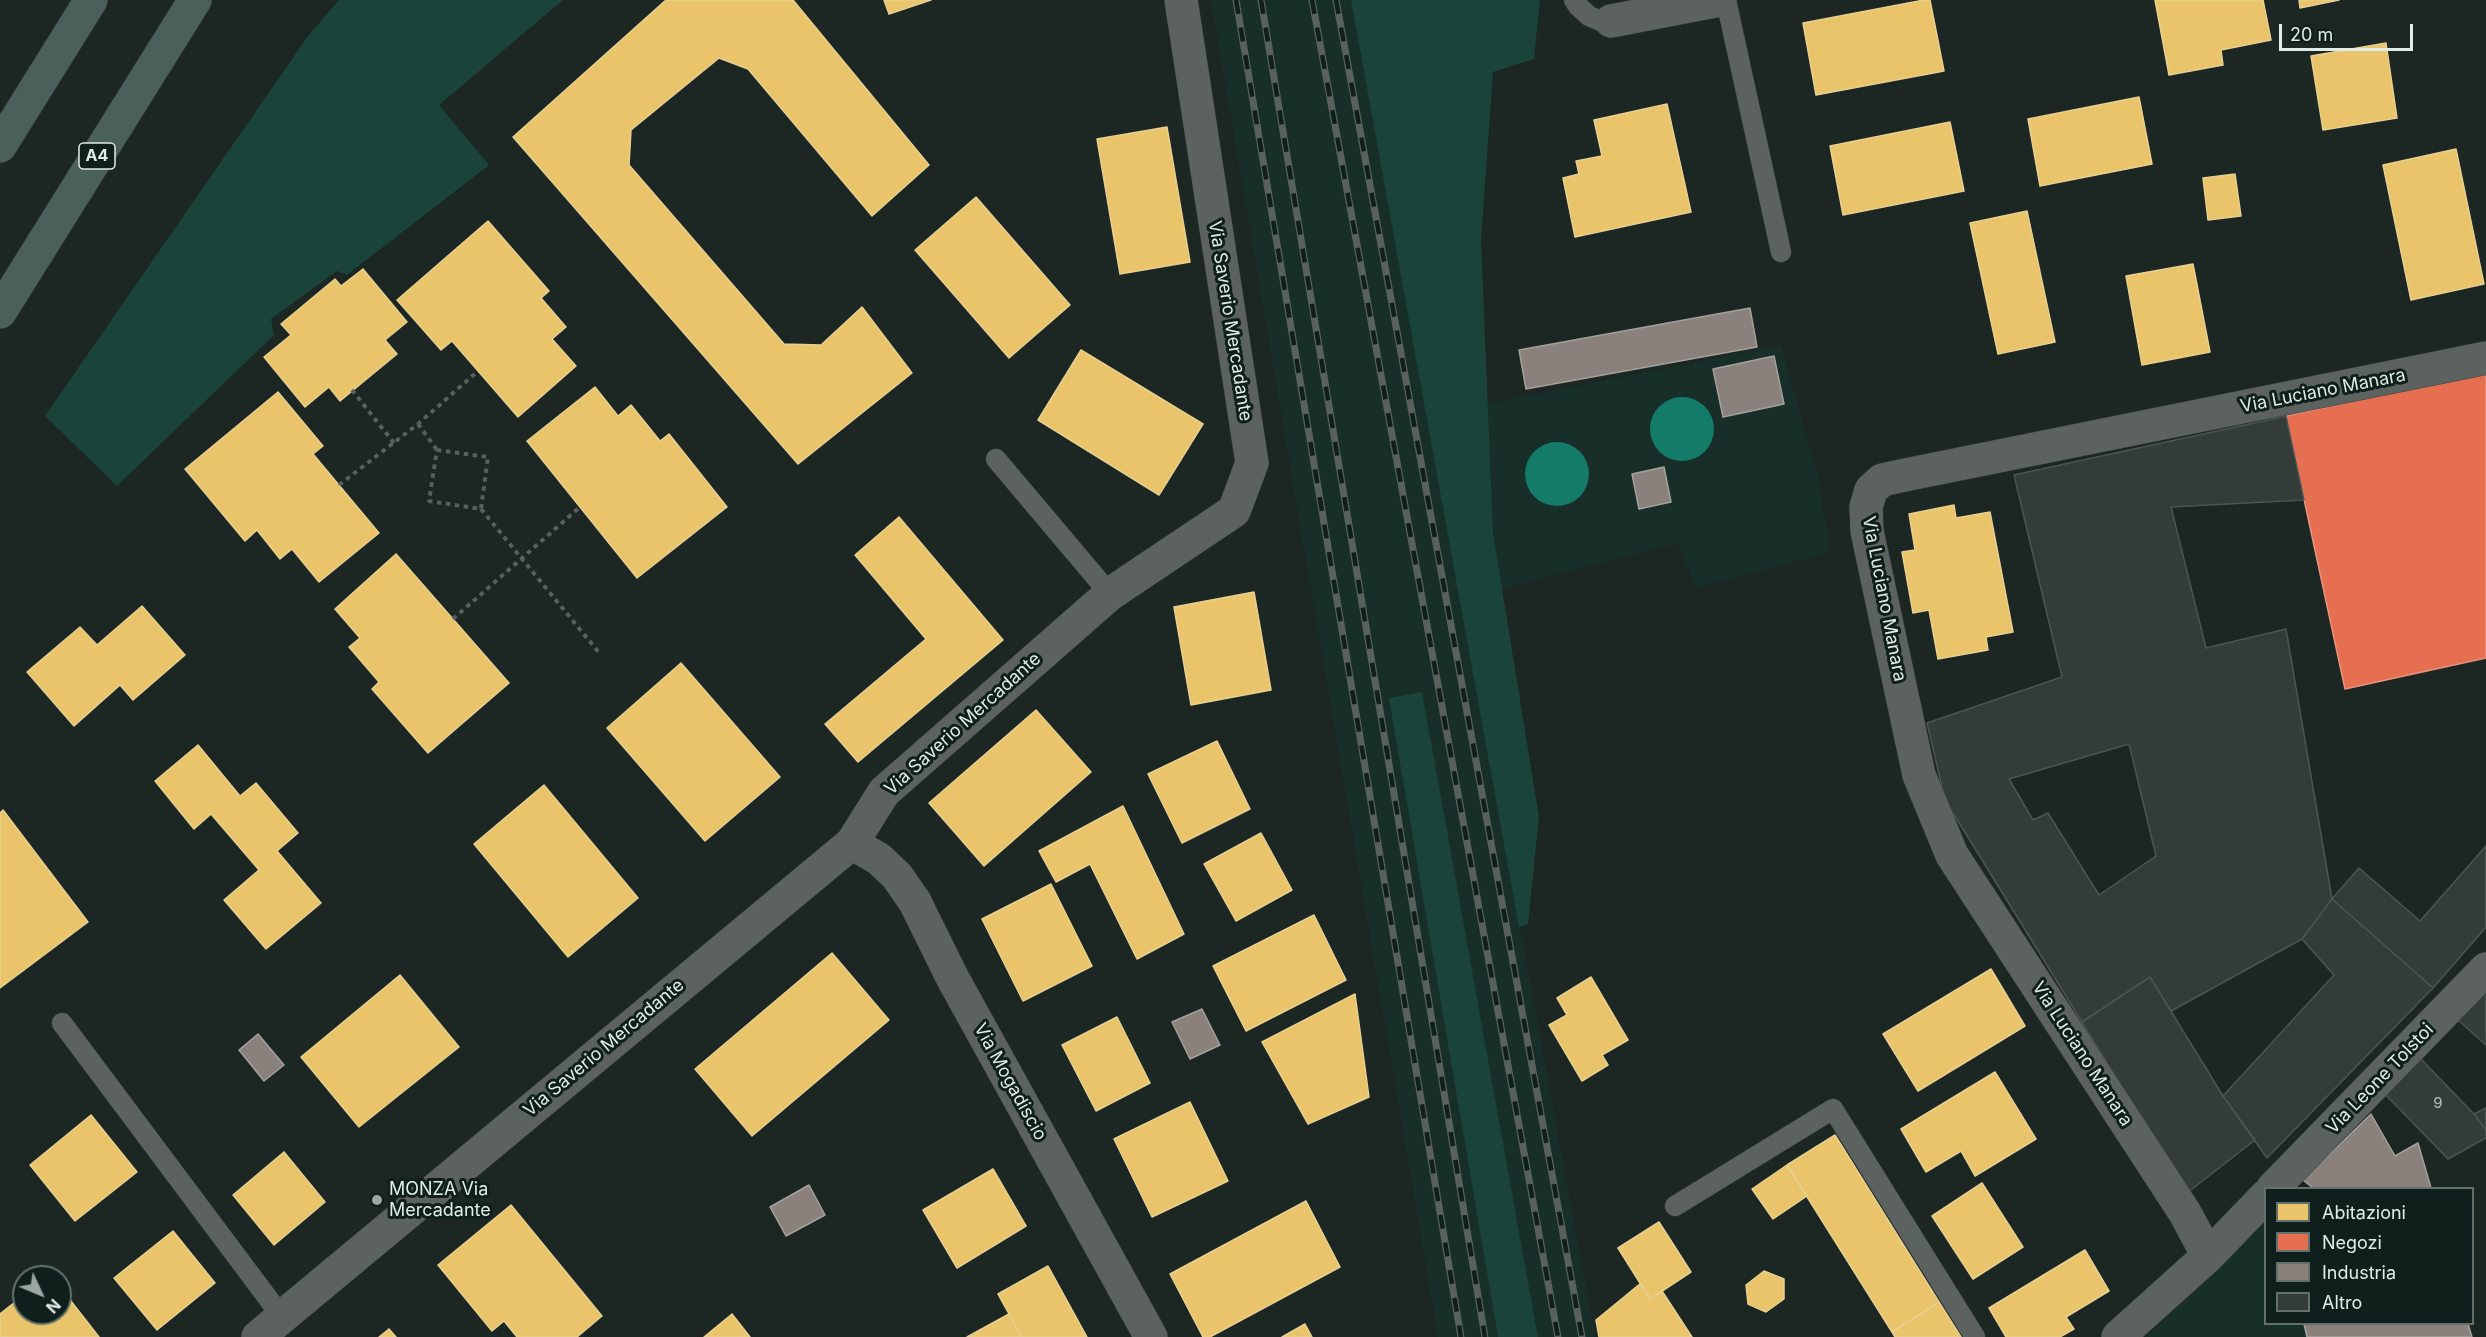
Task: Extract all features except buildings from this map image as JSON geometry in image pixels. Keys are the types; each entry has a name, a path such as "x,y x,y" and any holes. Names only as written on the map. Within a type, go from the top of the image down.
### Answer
{"highway":[{"path":"0,146 91,0"},
{"name":"A4","path":"0,312 195,0"}],"street":[{"name":"Via Saverio Mercadante","path":"270,1327 852,843 884,792 1110,594 1234,511 1252,464 1180,0"},
{"path":"1611,21 1720,0"},
{"name":"Via Luciano Manara","path":"2208,1256 2185,1214 1952,855 1919,775 1867,531 1866,507 1871,490 1881,480 2486,358"},
{"name":"Via Mogadiscio","path":"852,843 879,859 897,876 915,902 952,977 1150,1337"},
{"name":"Via Leone Tolstoi","path":"2274,1187 2486,969"},
{"path":"2118,1337 2208,1256 2264,1197"}],"lane":[{"path":"1574,0 1588,16 1603,22 1611,21"},
{"path":"1726,0 1781,252"},
{"path":"996,459 1110,594"},
{"path":"62,1023 270,1327"},
{"path":"1675,1206 1833,1109 1975,1337"}],"path":[{"path":"339,485 418,424 478,371"},
{"path":"352,390 394,442"},
{"path":"418,424 437,450 429,501 481,509 601,655"},
{"path":"437,450 489,457 481,509"},
{"path":"453,619 580,507"}],"shaded area":[{"path":"339,0 563,0 439,105 489,165 347,275 337,271 271,319 274,335 117,486 45,416 308,36"},
{"path":"1211,0 1351,0 1595,1337 1538,1337 1421,692 1500,1337 1438,1337"},
{"path":"1351,0 1540,0 1534,59 1493,72 1481,240 1493,533 1539,817 1528,924 1519,927"},
{"path":"1781,345 1817,474 1831,552 1696,588 1678,543 1502,589 1493,533 1487,404"},
{"path":"1676,397 1688,397 1705,406 1712,417 1714,429 1712,441 1705,452 1688,461 1676,461 1664,456 1655,447 1650,435 1650,423 1655,411 1664,402"},
{"path":"1551,442 1563,442 1580,451 1587,462 1589,474 1587,486 1580,497 1563,506 1551,506 1539,501 1530,492 1525,480 1525,468 1530,456 1539,447"},
{"path":"1422,692 1538,1337 1498,1337 1389,698"},
{"path":"2264,1218 2264,1325 2468,1325 2472,1337 2146,1337"}],"railway":[{"path":"1236,0 1461,1337"},
{"path":"1261,0 1485,1337"},
{"path":"1312,0 1558,1337"},
{"path":"1336,0 1582,1337"}],"place":[{"name":"MONZA Via Mercadante","path":"377,1200"}]}
